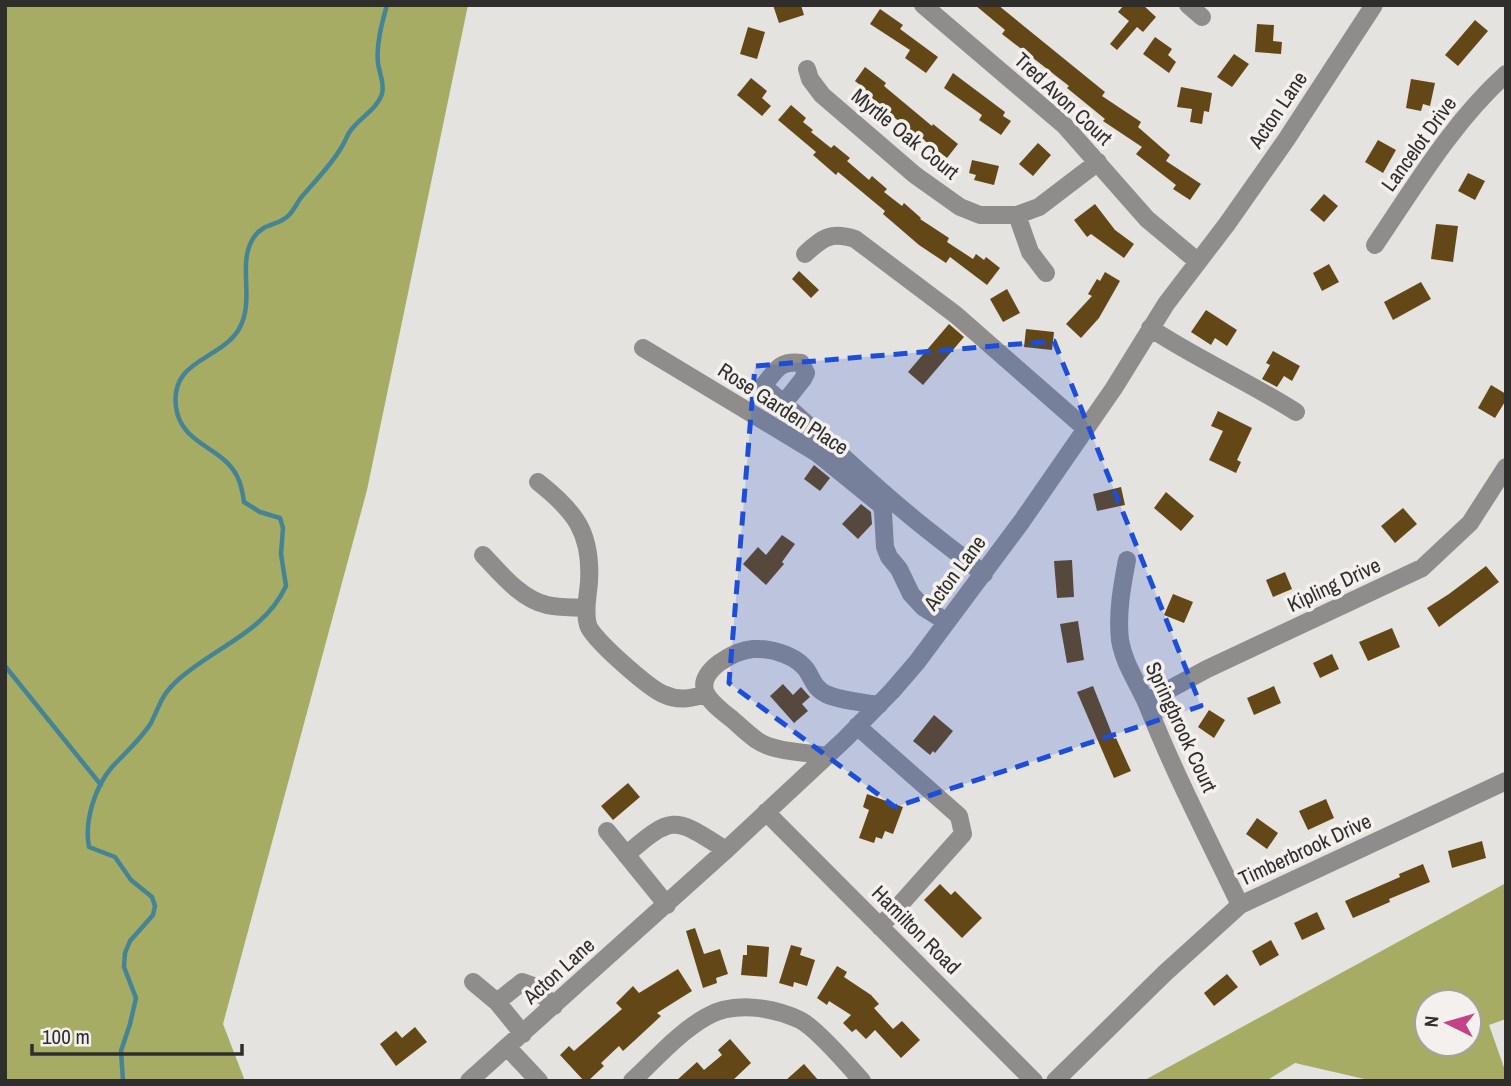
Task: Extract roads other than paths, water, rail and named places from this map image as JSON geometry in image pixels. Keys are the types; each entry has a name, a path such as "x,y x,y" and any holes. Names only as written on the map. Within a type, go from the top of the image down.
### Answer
{"street":[{"name":"Tred Avon Court","path":"923,5 1065,126 1147,219 1197,261"},
{"name":"Acton Lane","path":"469,1081 726,850 858,726 917,662 984,574 1086,429 1150,328 1279,150 1374,5"},
{"name":"Myrtle Oak Court","path":"807,69 810,79 822,95 915,175 960,207 980,215 1017,215 1040,206 1098,162"},
{"name":"Lancelot Drive","path":"1375,245 1443,145 1470,110 1506,74"},
{"path":"1017,215 1030,253 1046,273"},
{"path":"805,254 823,237 844,236 855,239 956,315 1086,429"},
{"path":"1150,328 1182,349 1254,385 1296,412"},
{"name":"Rose Garden Place","path":"643,348 817,453 880,505 883,512 885,547 889,557 899,569 911,594 923,607 947,622"},
{"path":"784,403 907,513 984,574"},
{"name":"Kipling Drive","path":"1146,702 1207,669 1422,568 1470,523 1506,467"},
{"path":"538,482 557,498 580,526 590,558 586,608 589,627 603,646 662,694 683,700 705,694"},
{"path":"483,555 510,583 533,601 550,606 586,608"},
{"name":"Springbrook Court","path":"1127,560 1120,597 1121,640 1127,664 1146,702 1157,734 1240,905"},
{"path":"826,756 773,748 759,741 713,704 705,694 704,680 709,671 729,656 754,649 786,655 809,673 813,685 827,694 879,705"},
{"path":"858,726 959,816 962,834 880,927"},
{"name":"Timberbrook Drive","path":"1055,1081 1165,973 1240,905 1506,781"},
{"name":"Hamilton Road","path":"766,812 1034,1081"},
{"path":"626,855 653,832 672,823 687,825 726,850"},
{"path":"607,831 667,905"},
{"path":"473,982 497,1002 523,1034"},
{"path":"497,1002 522,982 533,986 554,1006"},
{"path":"632,1081 685,1032 708,1015 740,1007 769,1010 802,1021 862,1081"},
{"path":"508,1048 539,1081"}],"waterway":[{"path":"123,1081 121,1051 136,998 124,967 125,953 130,941 153,915 155,906 152,897 131,880 115,857 89,847 88,826 92,805 106,775 147,729 168,690 193,668 252,627 277,602 286,586 281,554 283,528 280,518 260,512 244,502 240,482 230,466 194,438 179,420 176,391 188,370 231,340 239,329 246,306 246,258 254,237 262,229 289,215 333,160 351,130 380,99 383,86 378,48 387,5"},
{"path":"5,666 101,785"}]}
